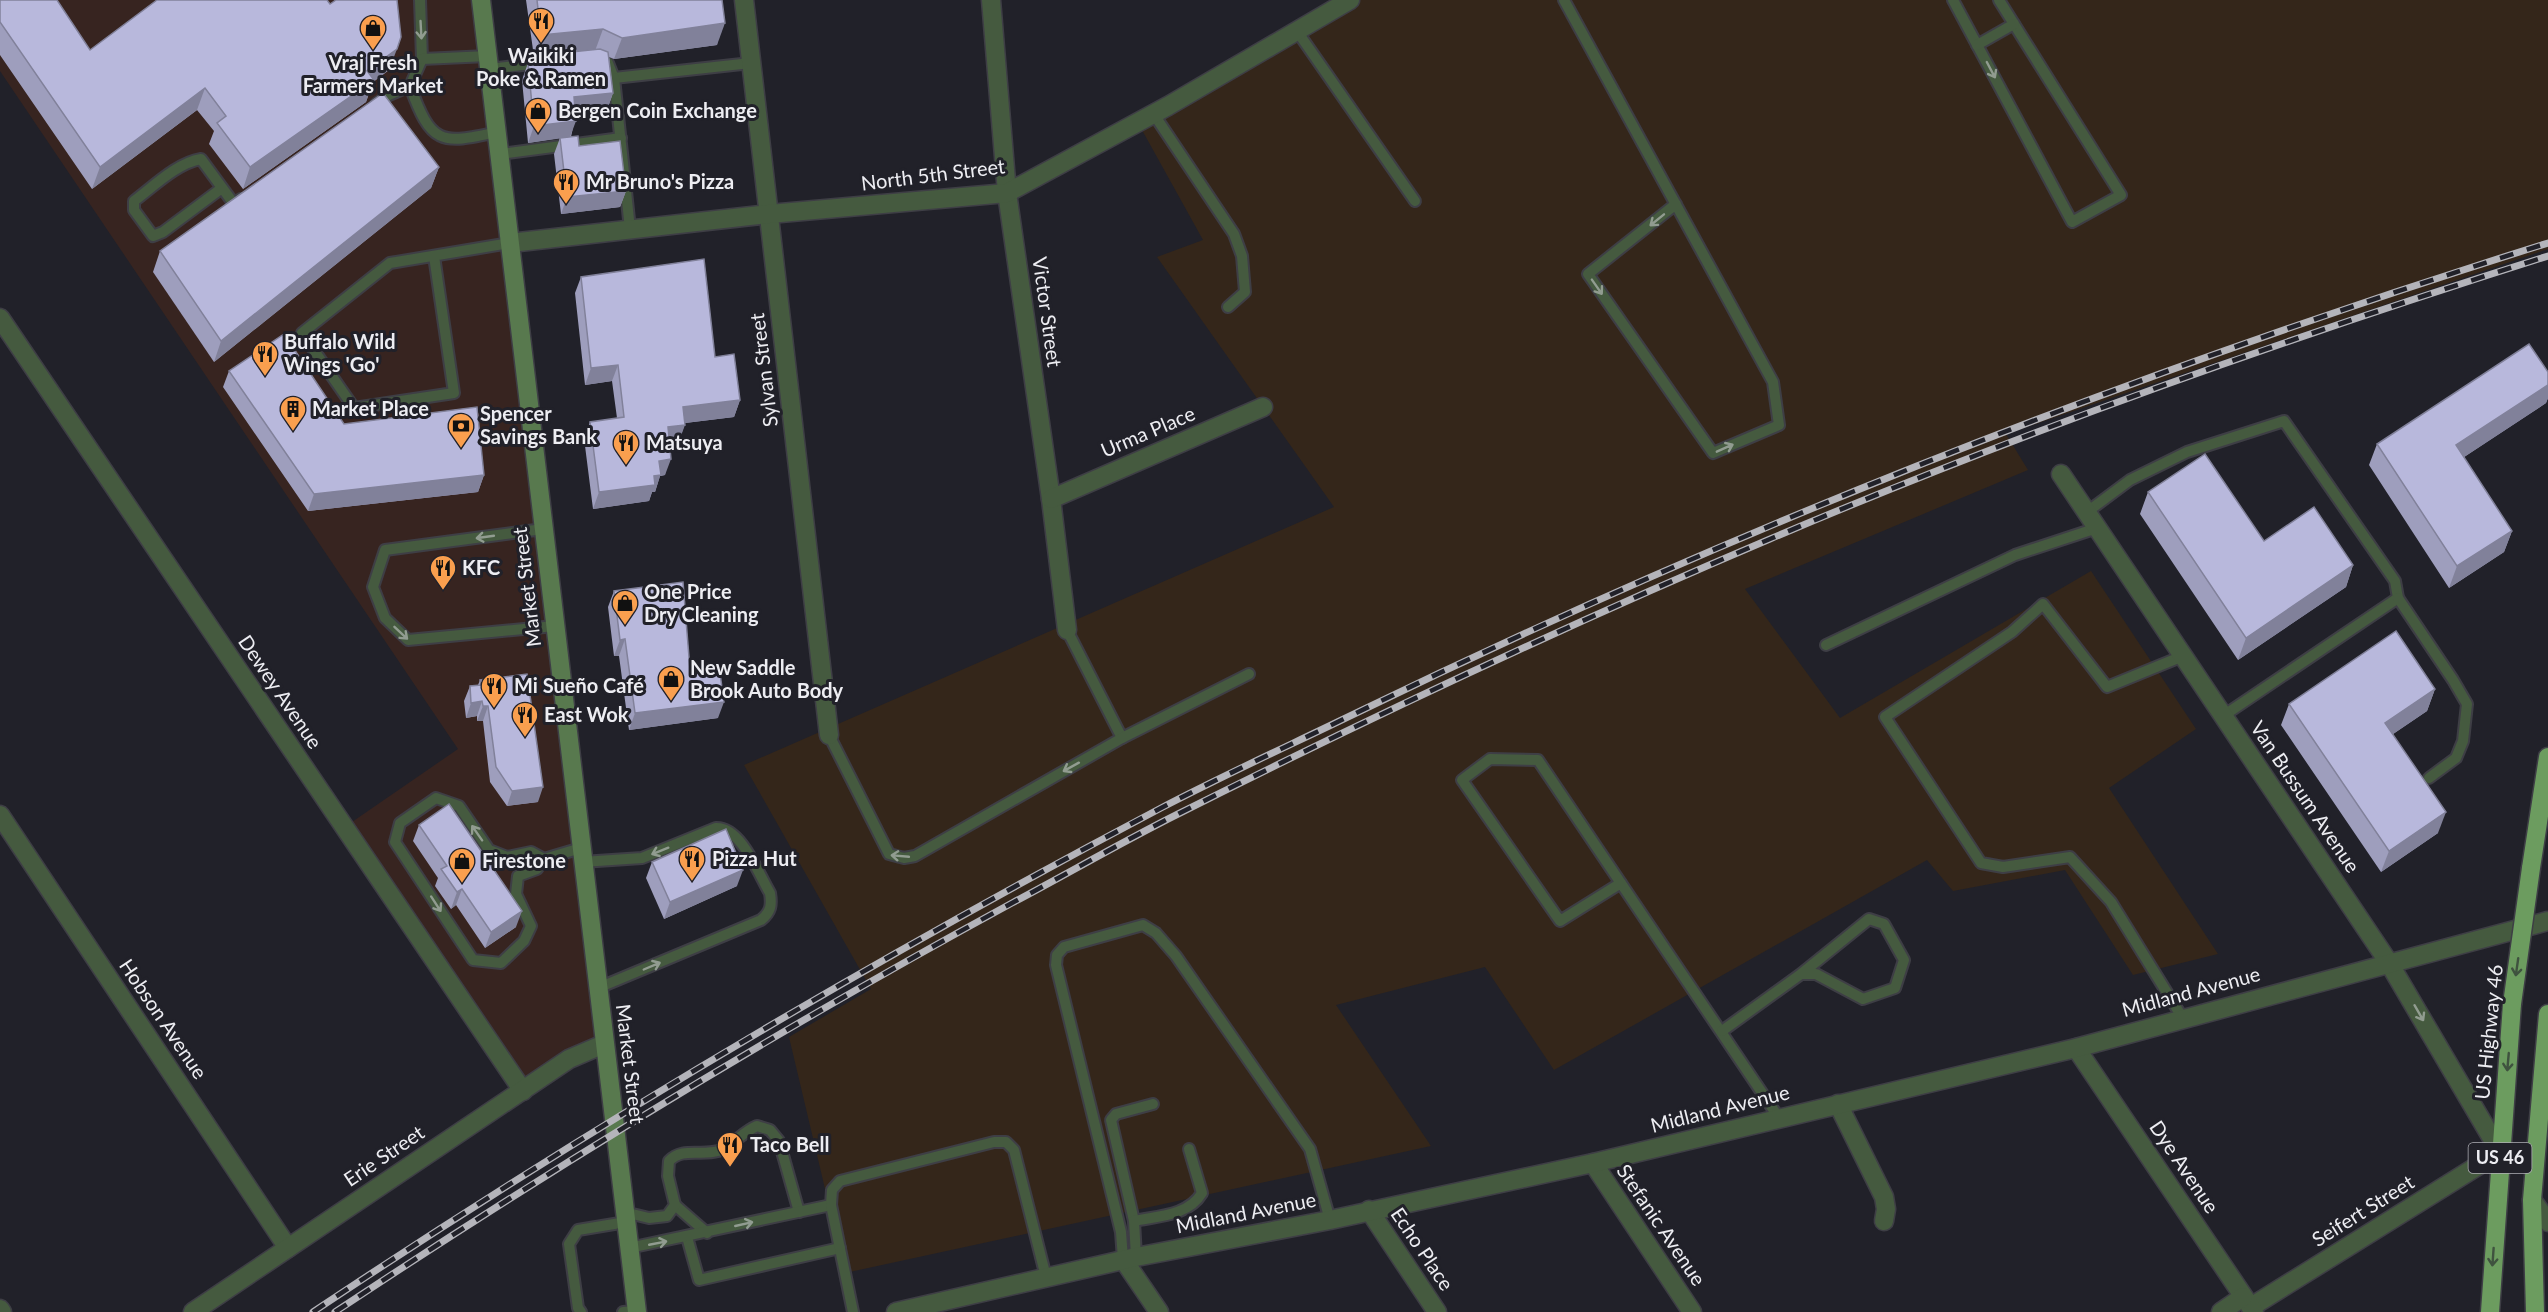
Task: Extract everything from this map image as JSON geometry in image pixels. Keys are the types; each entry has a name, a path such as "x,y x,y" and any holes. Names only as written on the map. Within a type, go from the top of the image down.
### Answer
{"highway":[{"name":"US Highway 46","path":"2490,1312 2512,1004 2548,757"},
{"name":"US 46","path":"2535,1312 2532,1200 2548,1014"}],"main road":[{"name":"Market Street","path":"481,0 629,1248 632,1312"}],"street":[{"name":"Sylvan Street","path":"744,0 829,735"},
{"name":"Victor Street","path":"991,0 1007,193 1051,499 1067,630"},
{"name":"North 5th Street","path":"510,243 769,214 1007,193 1153,114 1350,0"},
{"name":"Dewey Avenue","path":"0,318 523,1091"},
{"name":"Urma Place","path":"1051,499 1263,407"},
{"name":"Van Bussum Avenue","path":"2061,474 2389,963 2500,1152"},
{"name":"Hobson Avenue","path":"0,815 288,1248"},
{"name":"Midland Avenue","path":"896,1312 1130,1258 1330,1220 1593,1163 2076,1048 2182,1017 2548,921"},
{"name":"Erie Street","path":"193,1312 569,1059 604,1044"},
{"name":"Dye Avenue","path":"2076,1048 2249,1306"},
{"path":"1839,1104 1884,1197 1886,1209 1884,1221"},
{"name":"Seifert Street","path":"2221,1312 2249,1306 2500,1152"},
{"name":"Stefanic Avenue","path":"1593,1163 1692,1312"},
{"path":"2532,1200 2548,1222"},
{"name":"Echo Place","path":"1369,1210 1437,1312"},
{"path":"1130,1258 1159,1312"}],"lane":[{"path":"420,0 422,59 410,86 420,113 437,136 448,140 497,132"},
{"path":"1564,0 1676,204 1773,382 1779,424 1713,453 1588,274 1676,204"},
{"path":"1953,0 2072,222 2121,195 1999,0"},
{"path":"1977,45 2014,24"},
{"path":"1297,30 1415,201"},
{"path":"595,58 608,63 614,78 630,229"},
{"path":"422,59 548,63"},
{"path":"614,78 752,63"},
{"path":"370,108 389,94 410,86"},
{"path":"1153,114 1234,234 1246,276 1245,292 1228,308"},
{"path":"500,154 621,138"},
{"path":"222,188 163,232 153,236 134,210 134,201 188,161 201,159 234,204 253,190"},
{"path":"434,256 454,393 354,408 302,333 390,263 510,243"},
{"path":"2087,512 2130,480 2187,452 2284,421 2395,581 2398,598 2467,704 2463,741 2456,758 2429,778"},
{"path":"1826,645 2015,555 2097,528"},
{"path":"543,529 385,550 373,587 385,618 408,640 555,626"},
{"path":"2223,716 2398,598"},
{"path":"2182,1017 2111,902 2070,857 2003,867 1981,863 1885,717 2012,632 2043,604 2107,687 2183,656"},
{"path":"1067,630 1122,738"},
{"path":"829,735 889,854 904,858 915,856 1122,738 1249,674"},
{"path":"1621,883 1560,921 1462,780 1490,759 1538,760 1722,1031 1779,1118"},
{"path":"544,859 537,869 519,876 516,894 531,926 524,941 501,963 473,960 395,842 400,823 436,798 459,806 489,850 507,857 531,852 544,859 582,855 642,858 716,828 727,829 738,837 770,893 772,903 770,912 761,920 598,988"},
{"path":"1722,1031 1801,974 1869,919 1884,924 1904,960 1895,988 1863,999 1816,974 1801,974"},
{"path":"1130,1258 1120,1232 1056,964 1057,955 1064,947 1143,925 1156,933 1176,956 1310,1149 1330,1220"},
{"path":"1130,1258 1134,1221 1111,1120 1116,1114 1153,1104"},
{"path":"707,1233 675,1204 668,1176 669,1161 681,1153 718,1151 757,1126 770,1130 779,1141 799,1212"},
{"path":"853,1312 831,1205 832,1190 840,1181 994,1142 1006,1142 1014,1150 1046,1277"},
{"path":"1134,1221 1179,1212 1195,1205 1202,1193 1189,1149"},
{"path":"577,1311 569,1244 572,1236 578,1230 625,1217 659,1218 667,1216 675,1204"},
{"path":"629,1248 831,1205"},
{"path":"687,1237 699,1280 840,1248"}],"shaded area":[{"path":"11,0 472,0 595,1041 524,1085 352,822 458,749 0,71 0,7"},
{"path":"1345,0 2548,0 2548,249 2006,434 2028,470 1745,589 1840,718 2091,571 2196,729 2109,788 2218,954 2133,975 2065,870 1953,891 1927,860 1554,1070 1485,967 1336,1005 1431,1146 845,1273 789,1037 871,989 744,765 1334,507 1157,257 1203,240 1137,121"}],"building":[{"path":"0,0 57,0 90,50 157,0 327,0 330,4 336,0 397,0 401,37 397,49 367,71 374,80 250,167 217,123 226,116 205,88 100,167 0,22"},
{"path":"537,0 722,0 725,23 622,38 603,29 541,35"},
{"path":"600,49 608,52 613,93 574,97 576,121 534,126 528,63 542,62 542,55"},
{"path":"383,93 439,167 221,341 160,251"},
{"path":"578,136 579,146 620,141 626,191 567,197 560,138"},
{"path":"704,259 715,357 734,354 740,400 683,407 685,425 668,427 671,459 659,461 661,475 654,476 655,485 599,492 590,422 624,417 618,365 591,368 581,277"},
{"name":"Market Place","path":"284,334 344,424 477,407 484,475 314,494 229,371"},
{"path":"2529,344 2548,372 2548,385 2456,445 2512,531 2457,566 2377,444"},
{"path":"2205,454 2264,541 2314,507 2353,565 2246,638 2148,492"},
{"path":"683,582 690,670 719,666 724,702 635,713 625,639 620,640 614,591"},
{"path":"2396,631 2435,689 2385,723 2446,812 2389,851 2289,704"},
{"path":"527,674 543,787 512,791 496,767 488,706 483,706 482,701 471,703 470,686 481,685 480,680"},
{"path":"449,804 522,911 491,932 462,889 457,892 441,869 447,866 419,825"},
{"name":"Pizza Hut","path":"726,829 743,870 670,902 652,862"}],"railway":[{"path":"313,1312 520,1178 730,1049 1052,866 1256,761 1497,646 1644,580 1941,457 2242,344 2548,243"},
{"path":"335,1312 501,1204 669,1100 925,951 1155,826 1397,707 1695,571 1962,461 2253,354 2548,256"}],"place":[{"name":"Waikiki Poke & Ramen","path":"541,44"},
{"name":"Vraj Fresh Farmers Market","path":"373,51"},
{"name":"Bergen Coin Exchange","path":"538,134"},
{"name":"Mr Bruno's Pizza","path":"566,205"},
{"name":"Buffalo Wild Wings 'Go'","path":"265,377"},
{"name":"Market Place","path":"293,432"},
{"name":"Spencer Savings Bank","path":"461,449"},
{"name":"Matsuya","path":"626,466"},
{"name":"KFC","path":"443,591"},
{"name":"One Price Dry Cleaning","path":"625,626"},
{"name":"New Saddle Brook Auto Body","path":"671,702"},
{"name":"Mi Sueño Café","path":"494,709"},
{"name":"East Wok","path":"525,738"},
{"name":"Pizza Hut","path":"692,882"},
{"name":"Firestone","path":"462,884"},
{"name":"Taco Bell","path":"730,1168"}]}
